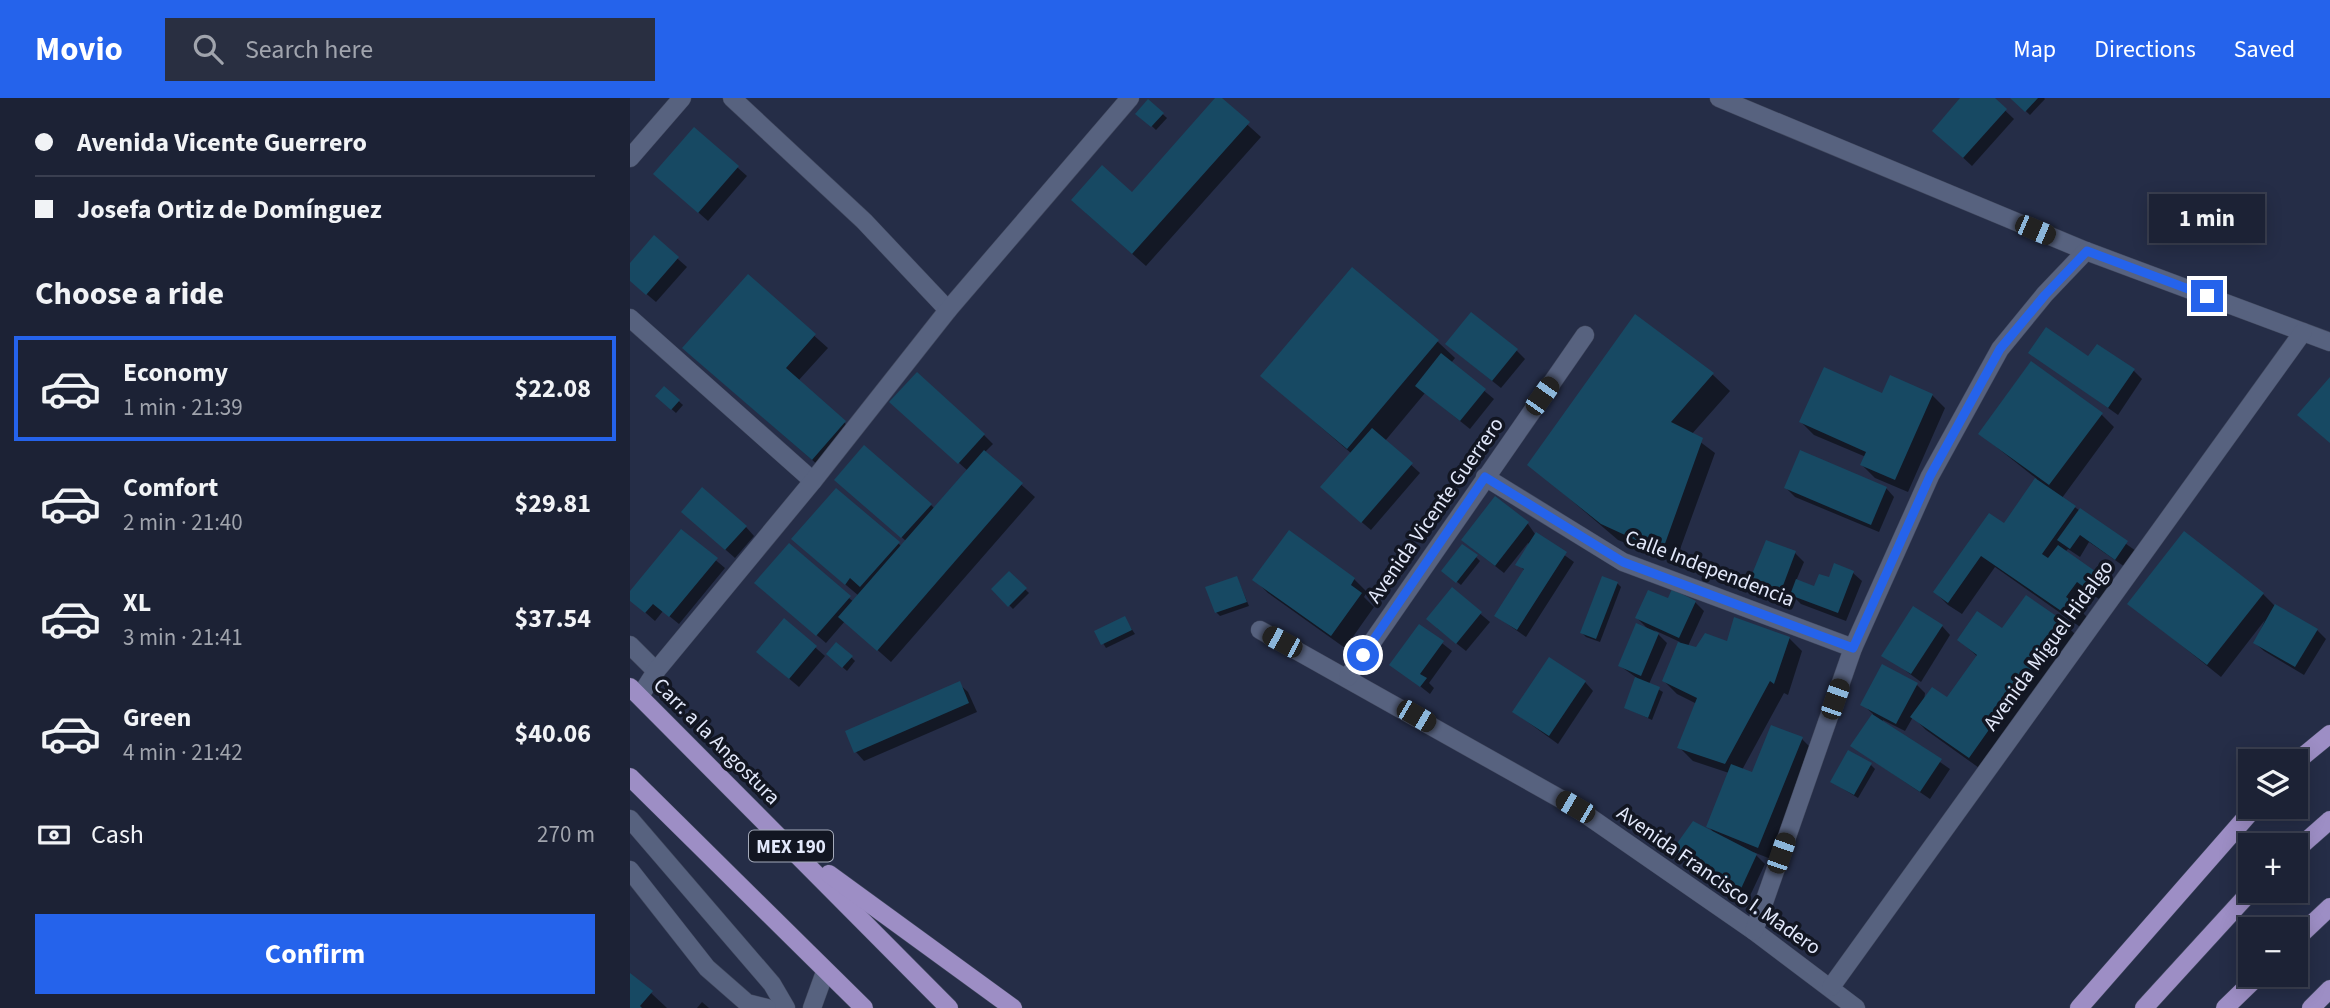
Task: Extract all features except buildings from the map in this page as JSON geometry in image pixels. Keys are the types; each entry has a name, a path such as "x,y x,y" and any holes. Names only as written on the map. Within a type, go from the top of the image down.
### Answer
{"main road":[{"name":"Carr. a la Angostura","path":"635,691 797,852 948,1008"},
{"path":"2308,752 2330,734"},
{"name":"MEX 190","path":"630,776 864,1008"},
{"path":"2079,1008 2244,819"},
{"path":"2308,839 2330,820"},
{"path":"797,852 891,916 1013,1008"},
{"path":"2144,1008 2240,903"},
{"path":"2308,928 2330,907"},
{"path":"829,976 848,1008"},
{"path":"2225,1008 2247,987"},
{"path":"2311,1008 2330,989"}],"street":[{"path":"630,158 682,98"},
{"path":"732,98 864,221 948,310"},
{"path":"635,691 656,671 813,481 948,310 1130,98"},
{"path":"1719,98 2087,251 2330,342"},
{"path":"1754,930 1853,648 1930,476 2000,349 2045,295 2087,251"},
{"path":"630,318 813,481"},
{"name":"Avenida Miguel Hidalgo","path":"1831,987 2303,332"},
{"name":"Avenida Vicente Guerrero","path":"1348,677 1585,335"},
{"name":"Calle Independencia","path":"1485,477 1623,562 1853,648"},
{"name":"Avenida Francisco I. Madero","path":"1261,630 1575,807 1754,930 1856,1008"},
{"path":"630,645 656,671"},
{"path":"630,819 772,984 786,1008"},
{"path":"630,870 708,968 747,1003 767,1008"},
{"path":"812,1008 829,976"}],"route":[{"path":"1363,655 1485,477 1623,562 1853,648 1930,476 2000,349 2045,295 2087,251 2207,296"}]}
